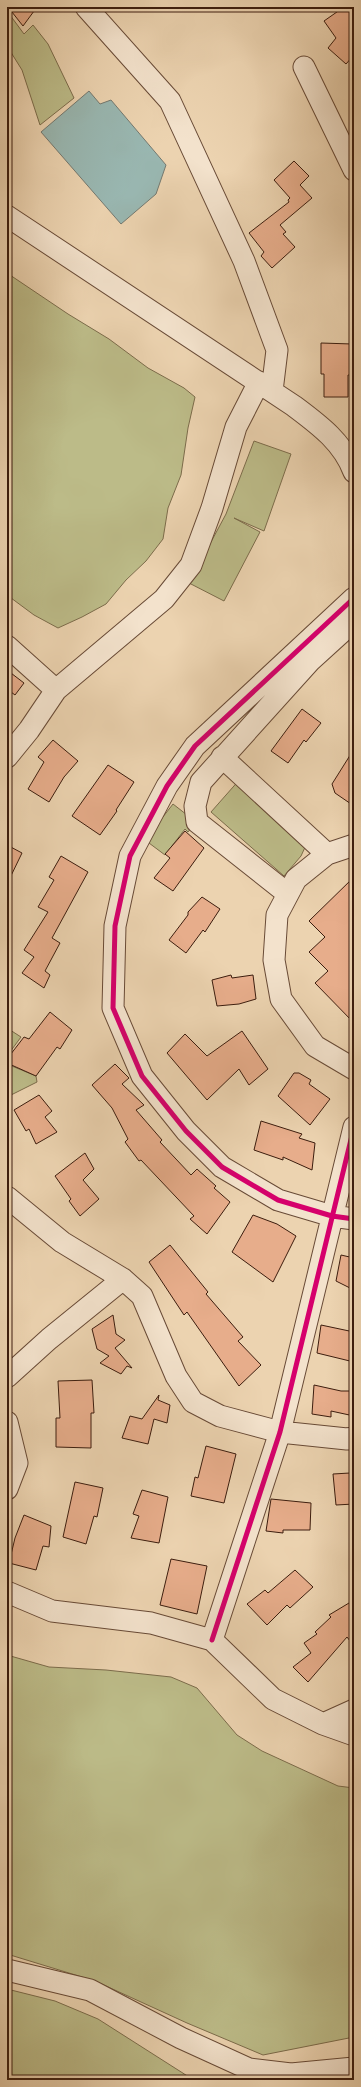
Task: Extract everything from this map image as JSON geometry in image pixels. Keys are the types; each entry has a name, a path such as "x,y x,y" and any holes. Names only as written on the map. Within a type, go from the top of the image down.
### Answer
{"street":[{"path":"7,758 29,730 56,690 164,599 191,565 212,508 236,427 265,386 277,350 244,261 170,101 86,7"},
{"path":"304,67 354,170"},
{"path":"7,216 98,278 265,386 329,432 350,460 354,472"},
{"path":"354,598 195,746 167,786 130,856 115,926 113,1008 142,1076 186,1131 222,1167 278,1200 332,1216 354,1220"},
{"path":"288,894 197,822 195,806 201,782 222,757 310,661 354,620"},
{"path":"7,646 56,690"},
{"path":"222,757 327,854"},
{"path":"354,845 327,854 296,879 277,915 274,960 281,999 315,1046 354,1069"},
{"path":"212,1640 280,1432 354,1127"},
{"path":"7,1197 62,1242 123,1279 142,1296 176,1376 193,1402 220,1416 280,1432 347,1439 354,1438"},
{"path":"7,1377 49,1339 123,1279"},
{"path":"7,1422 17,1463 7,1489"},
{"path":"7,1592 52,1611 151,1623 212,1640 273,1699 323,1724 354,1735"},
{"path":"323,1724 354,1710"},
{"path":"7,1970 90,1990 181,2038 249,2069 291,2074 354,2068"}],"shaded area":[{"path":"7,11 24,34 33,25 48,44 74,98 40,125 22,70 7,46"},
{"path":"7,273 68,314 109,339 148,368 184,388 195,397 188,428 181,475 168,508 163,539 146,561 126,580 106,604 58,628 34,615 7,595"},
{"path":"254,441 291,454 264,531 234,518 260,532 224,601 189,583 226,514"},
{"path":"241,778 307,843 301,856 284,876 211,812"},
{"path":"173,804 196,822 188,832 185,829 165,855 145,840"},
{"path":"7,1028 21,1037 7,1056"},
{"path":"7,1064 36,1076 37,1082 7,1097"},
{"path":"7,1655 49,1667 106,1670 171,1677 197,1688 237,1735 262,1751 338,1786 354,1788 354,2037 263,2055 187,2023 95,1981 7,1954"},
{"path":"7,1989 55,2001 98,2019 189,2077 198,2080 7,2080"}],"water":[{"path":"89,91 100,104 111,100 166,165 156,194 121,224 41,132"}],"building":[{"path":"8,7 37,7 23,26"},
{"path":"344,7 354,7 354,55 346,64 328,48 336,38 324,21"},
{"path":"294,161 309,176 300,185 312,198 280,225 286,232 283,234 295,247 272,268 261,256 264,252 249,233 289,202 288,200 290,198 274,180"},
{"path":"321,343 352,344 351,375 348,375 348,397 324,397 324,374 321,374"},
{"path":"7,670 24,683 15,695 7,689"},
{"path":"302,709 321,723 306,742 304,740 288,763 271,751"},
{"path":"53,740 78,761 64,777 49,802 28,789 44,762 38,757"},
{"path":"354,749 354,806 335,793 332,784"},
{"path":"108,765 134,782 116,810 117,811 100,835 72,816"},
{"path":"185,831 204,848 173,891 154,878 170,858 165,854"},
{"path":"7,845 22,853 7,884"},
{"path":"61,856 88,872 52,938 60,943 45,971 50,975 44,988 22,973 34,957 24,950 48,912 38,907 54,880 49,877"},
{"path":"354,877 354,1023 315,983 328,971 309,952 325,937 309,921"},
{"path":"202,897 220,909 205,932 203,930 186,953 169,940 188,915 188,912"},
{"path":"231,975 232,978 253,975 256,999 239,1004 217,1006 212,980"},
{"path":"50,1012 72,1030 60,1049 57,1047 36,1076 7,1063 7,1059 24,1037 29,1039"},
{"path":"242,1031 268,1069 249,1085 239,1069 207,1100 167,1053 185,1034 207,1056"},
{"path":"115,1064 129,1078 122,1084 144,1105 136,1110 162,1140 160,1142 191,1175 197,1169 216,1186 214,1188 230,1202 207,1234 190,1219 194,1216 141,1160 139,1161 125,1142 128,1139 112,1108 92,1085"},
{"path":"294,1073 299,1073 311,1080 309,1084 330,1099 310,1125 278,1096"},
{"path":"39,1095 52,1111 45,1117 57,1132 36,1144 29,1129 26,1131 14,1110"},
{"path":"261,1121 302,1134 299,1138 315,1143 312,1170 283,1157 283,1160 254,1150"},
{"path":"85,1153 94,1169 83,1180 99,1199 80,1216 69,1201 71,1199 55,1176"},
{"path":"253,1215 277,1224 296,1236 273,1282 232,1252"},
{"path":"170,1245 208,1292 206,1294 243,1337 238,1341 261,1365 239,1386 187,1312 184,1315 149,1262"},
{"path":"341,1255 354,1258 354,1290 336,1281"},
{"path":"113,1315 116,1334 125,1340 115,1348 132,1368 127,1366 121,1374 100,1363 109,1356 97,1349 92,1329"},
{"path":"321,1325 354,1332 354,1362 317,1353"},
{"path":"92,1380 94,1413 91,1413 91,1448 56,1447 56,1418 60,1418 58,1381"},
{"path":"314,1385 341,1391 354,1391 354,1416 331,1411 331,1417 312,1414"},
{"path":"159,1395 158,1400 170,1405 167,1423 154,1419 148,1444 122,1438 130,1416 142,1419"},
{"path":"206,1446 236,1454 224,1503 191,1496 195,1477 198,1478"},
{"path":"350,1473 351,1483 354,1482 354,1504 336,1505 333,1474"},
{"path":"75,1482 103,1488 97,1517 94,1516 86,1544 63,1537"},
{"path":"142,1490 168,1497 159,1543 131,1538 139,1516 133,1514"},
{"path":"271,1499 311,1503 310,1530 283,1530 283,1533 266,1531"},
{"path":"24,1515 51,1526 49,1547 43,1546 36,1570 9,1563 15,1538"},
{"path":"171,1559 207,1566 197,1614 160,1605"},
{"path":"295,1570 313,1587 290,1608 287,1605 267,1625 247,1604 265,1590 268,1593"},
{"path":"354,1600 354,1646 347,1637 308,1682 293,1667 311,1653 304,1643 317,1634 315,1632 331,1617 329,1615"}],"cycle path":[{"path":"354,598 195,746 167,786 130,856 115,926 113,1008 142,1076 186,1131 222,1167 278,1200 332,1216 354,1219"},
{"path":"212,1640 280,1432 354,1127"}]}
